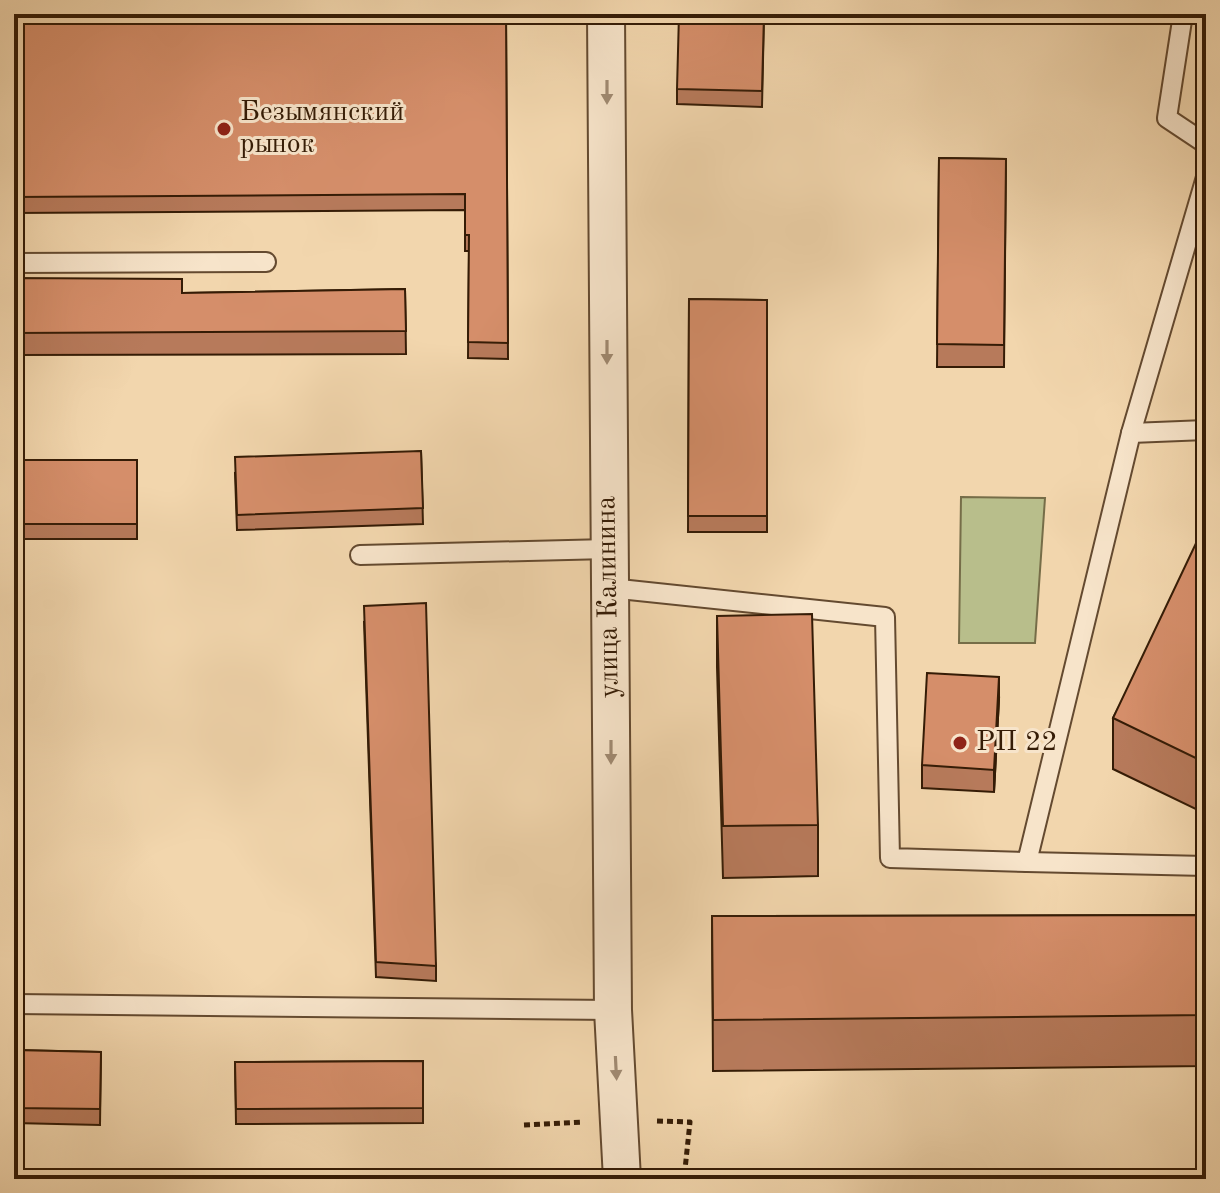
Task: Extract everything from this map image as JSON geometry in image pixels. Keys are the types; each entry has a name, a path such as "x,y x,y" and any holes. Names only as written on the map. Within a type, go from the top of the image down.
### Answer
{"street":[{"name":"улица Калинина","path":"606,14 613,1010 622,1179"}],"lane":[{"path":"1183,14 1167,118 1206,144"},
{"path":"1027,862 1131,433 1206,177"},
{"path":"14,263 266,262"},
{"path":"1131,433 1206,430"},
{"path":"360,555 608,549"},
{"path":"610,588 885,617 890,858 1206,866"},
{"path":"14,1004 613,1010"}],"green space":[{"path":"961,497 1045,498 1035,643 959,643"}],"building":[{"name":"Безымянский рынок","path":"14,14 506,14 508,343 468,342 469,235 465,235 465,194 14,197"},
{"path":"679,14 764,14 762,91 677,89"},
{"path":"939,158 1006,159 1004,345 937,344"},
{"path":"14,278 182,279 182,293 405,289 406,331 14,333"},
{"path":"689,299 767,300 767,516 688,516"},
{"path":"421,451 423,508 237,515 235,457"},
{"path":"14,460 137,460 137,524 14,524"},
{"path":"1199,537 1206,541 1206,763 1113,718"},
{"path":"426,603 436,966 376,962 364,606"},
{"path":"812,614 818,825 723,826 717,616"},
{"name":"РП 22","path":"927,673 999,677 994,770 922,765"},
{"path":"1206,915 1206,1015 713,1020 712,916"},
{"path":"14,1050 101,1052 100,1109 14,1108"},
{"path":"423,1061 423,1108 236,1109 235,1062"}],"place":[{"name":"Безымянский рынок","path":"224,129"},
{"name":"РП 22","path":"960,743"}]}
